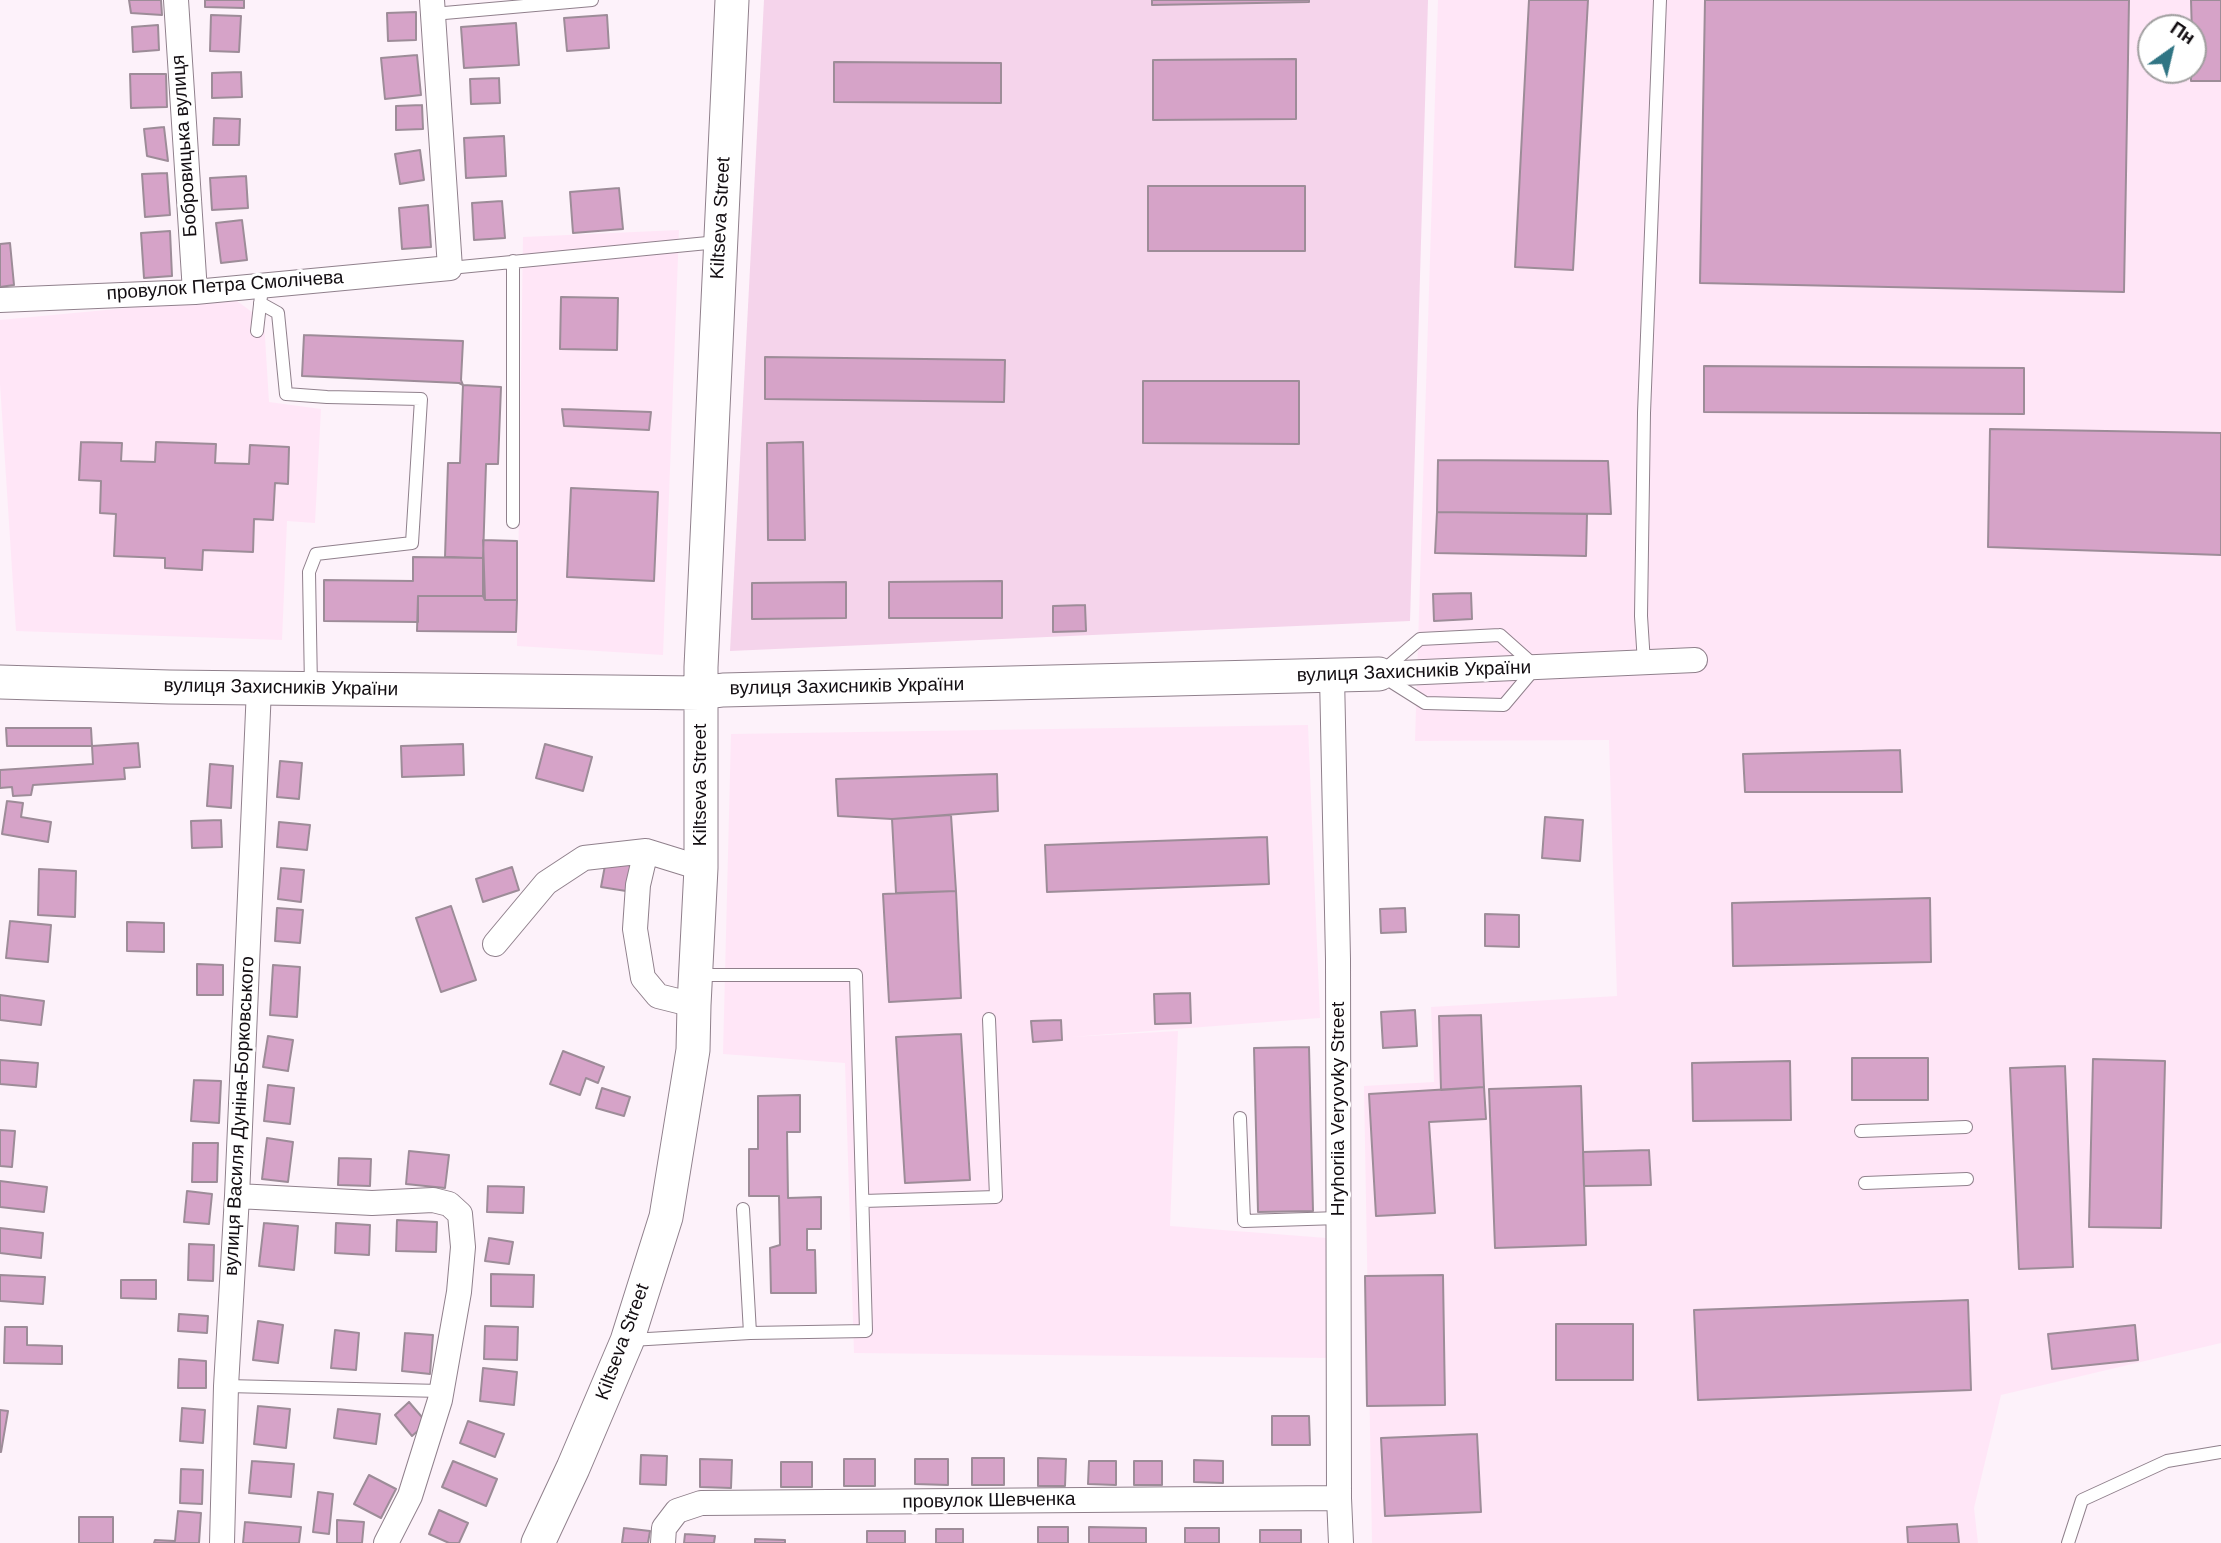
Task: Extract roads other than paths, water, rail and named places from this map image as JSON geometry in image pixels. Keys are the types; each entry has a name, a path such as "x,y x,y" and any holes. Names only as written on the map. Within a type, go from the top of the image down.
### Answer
{"main road":[{"name":"Kiltseva Street","path":"538,1543 627,1340 666,1217 693,1050 701,869 700,693 732,0"},
{"name":"вулиця Захисників України","path":"0,682 700,693 723,690 1379,674"}],"street":[{"name":"Бобровицька вулиця","path":"176,0 195,292"},
{"path":"433,7 450,268"},
{"name":"провулок Петра Смолічева","path":"0,300 195,292 261,294 450,268"},
{"name":"вулиця Захисників України","path":"1379,674 1695,660"},
{"name":"Hryhoriia Veryovky Street","path":"1332,676 1338,958 1341,1543"},
{"name":"вулиця Василя Дуніна-Борковського","path":"222,1543 226,1386 259,688"},
{"path":"495,944 546,883 584,858 646,851 701,869"},
{"path":"646,851 638,885 635,929 643,978 658,996 694,990"},
{"path":"237,1196 372,1203 433,1200 449,1204 460,1214 463,1247 459,1292 441,1391 410,1496 386,1543"},
{"name":"провулок Шевченка","path":"663,1543 664,1528 677,1511 701,1503 1339,1498"}],"lane":[{"path":"433,7 592,0"},
{"path":"1644,663 1641,616 1644,426 1660,0"},
{"path":"450,268 720,242"},
{"path":"513,261 513,522"},
{"path":"257,331 261,294"},
{"path":"261,294 278,313 286,394 421,399 412,542 316,554 309,572 311,688"},
{"path":"1500,635 1536,667 1504,705 1424,703 1379,674 1420,639 1500,635"},
{"path":"627,1340 750,1333 866,1331 856,975 694,990"},
{"path":"863,1201 996,1197 989,1019"},
{"path":"1240,1118 1244,1221 1339,1218"},
{"path":"1861,1131 1966,1127"},
{"path":"1865,1183 1967,1179"},
{"path":"743,1209 750,1333"},
{"path":"226,1386 441,1391"},
{"path":"2068,1543 2082,1500 2167,1461 2221,1452"}]}
